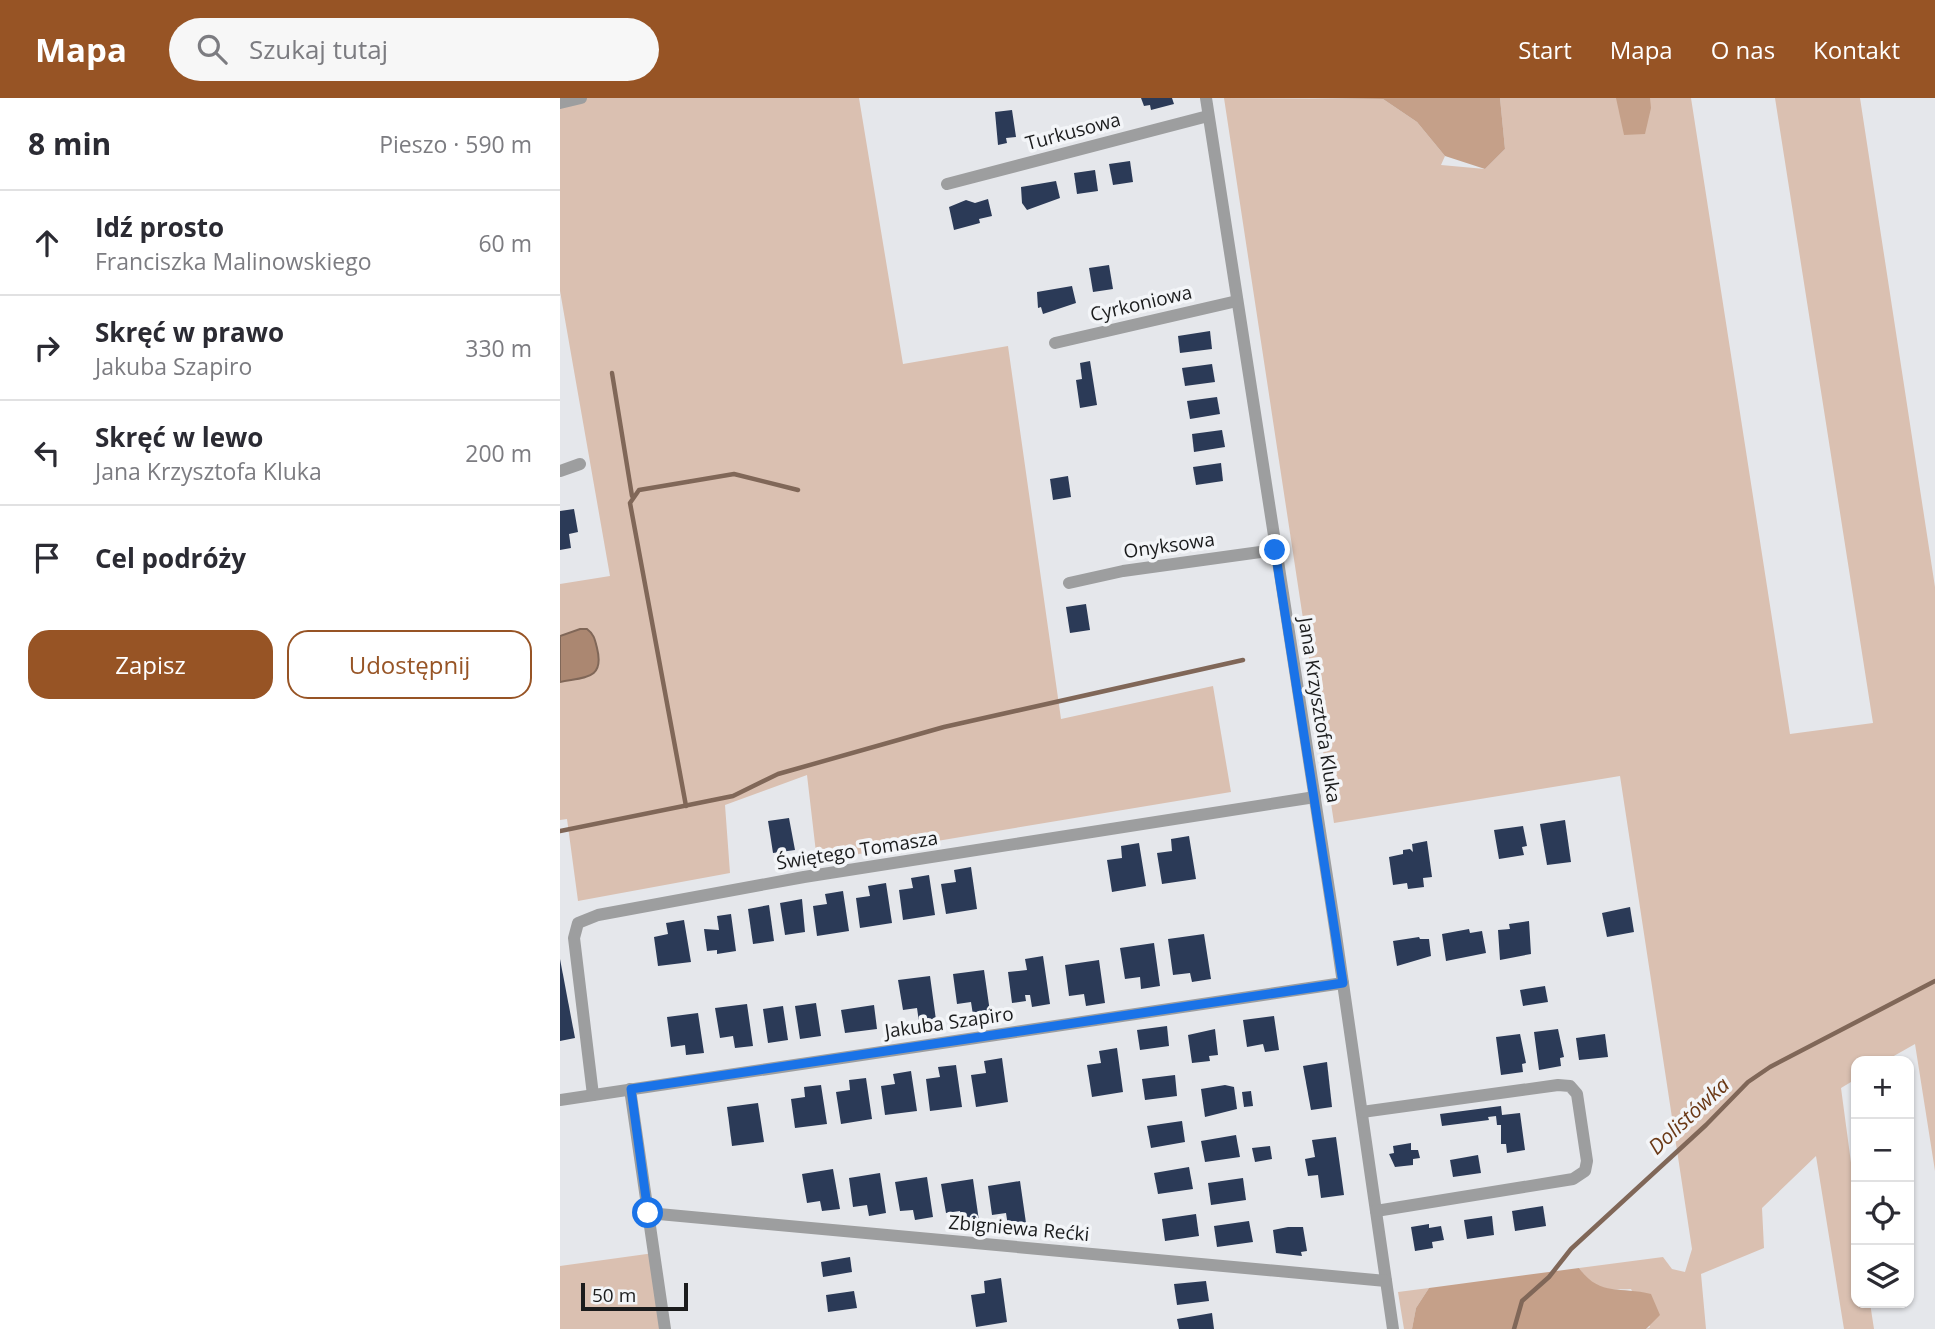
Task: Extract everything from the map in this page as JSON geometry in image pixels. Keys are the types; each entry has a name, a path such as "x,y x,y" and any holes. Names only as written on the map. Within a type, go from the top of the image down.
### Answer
{"street":[{"path":"560,103 581,98"},
{"name":"Jana Krzysztofa Kluka","path":"1206,98 1315,797 1393,1329"},
{"name":"Turkusowa","path":"947,184 1208,116"},
{"name":"Cyrkoniowa","path":"1055,343 1237,301"},
{"path":"560,471 580,464"},
{"name":"Onyksowa","path":"1069,583 1123,571 1275,550"},
{"name":"Świętego Tomasza","path":"593,1095 574,938 578,923 598,915 804,877 1315,797"},
{"name":"Jakuba Szapiro","path":"560,1100 1343,983"},
{"path":"1362,1112 1558,1085 1570,1086 1577,1094 1587,1161 1585,1171 1573,1179 1376,1211"},
{"path":"631,1089 665,1329"},
{"name":"Zbigniewa Rećki","path":"648,1213 1386,1281"}],"shaded area":[{"path":"560,98 859,98 903,364 1008,346 1061,719 1213,686 1231,792 817,861 807,775 725,805 730,873 578,901 567,819 560,820 560,584 610,576 560,291"},
{"path":"1224,98 1383,99 1417,122 1445,156 1441,165 1485,169 1505,149 1500,98 1691,98 1790,734 1873,723 1775,98 1860,98 1935,587 1935,1171 1915,1044 1894,1056 1851,1056 1851,1082 1841,1088 1851,1163 1851,1308 1871,1308 1874,1329 1844,1329 1816,1156 1762,1208 1764,1248 1701,1274 1706,1329 1646,1329 1650,1327 1631,1289 1601,1288 1590,1281 1579,1268 1663,1257 1672,1269 1685,1272 1692,1249 1620,776 1334,823"},
{"path":"1309,98 1500,98 1505,149 1485,169 1445,156 1417,122 1383,99"},
{"path":"1616,98 1650,98 1651,108 1645,134 1624,135"},
{"path":"587,629 594,637 598,666 590,675 560,682 560,636"},
{"path":"654,1253 665,1329 560,1329 560,1266"},
{"path":"1579,1268 1603,1287 1651,1294 1660,1315 1646,1329 1412,1329 1416,1308 1429,1288"},
{"path":"1429,1288 1416,1308 1412,1329 1404,1329 1398,1292"}],"building":[{"path":"1141,98 1172,98 1174,104 1151,110 1150,105 1144,106"},
{"path":"1012,110 1016,137 1006,138 1007,143 998,145 995,112"},
{"path":"1130,161 1133,182 1113,185 1109,164"},
{"path":"1095,170 1098,191 1077,194 1074,173"},
{"path":"1056,181 1060,198 1027,210 1022,203 1021,187"},
{"path":"988,199 992,216 979,219 980,223 954,230 949,207 966,200 975,203"},
{"path":"1109,265 1113,289 1093,292 1089,268"},
{"path":"1072,286 1076,303 1043,314 1041,307 1038,308 1037,292"},
{"path":"1210,331 1212,349 1180,353 1178,336"},
{"path":"1090,361 1097,405 1080,408 1076,380 1082,379 1080,363"},
{"path":"1212,364 1215,382 1185,386 1182,368"},
{"path":"1217,397 1220,414 1190,419 1187,401"},
{"path":"1222,430 1225,447 1194,452 1192,434"},
{"path":"1221,463 1223,481 1196,485 1193,467"},
{"path":"1068,476 1071,497 1053,500 1050,479"},
{"path":"574,509 578,532 569,534 571,548 560,550 560,511"},
{"path":"1086,604 1090,630 1070,633 1066,607"},
{"path":"789,818 795,850 773,853 768,821"},
{"path":"1565,820 1571,862 1547,865 1540,824"},
{"path":"1523,826 1527,846 1522,847 1524,855 1499,859 1494,830"},
{"path":"1189,836 1196,879 1162,884 1157,853 1172,851 1171,839"},
{"path":"1427,841 1432,877 1423,878 1424,887 1408,889 1407,883 1393,885 1389,857 1403,854 1403,850 1410,849 1413,852 1412,844"},
{"path":"1139,843 1146,886 1112,892 1107,860 1122,858 1121,846"},
{"path":"971,867 977,909 946,914 941,884 956,882 954,870"},
{"path":"929,875 935,915 903,920 899,890 913,888 911,878"},
{"path":"886,883 892,923 860,928 856,898 870,896 868,886"},
{"path":"843,891 849,931 817,936 813,906 827,904 825,894"},
{"path":"802,899 805,932 785,935 780,903"},
{"path":"769,905 774,941 753,944 748,909"},
{"path":"1630,907 1634,932 1607,937 1602,913"},
{"path":"731,914 736,951 717,954 717,950 707,951 704,929 719,930 717,916"},
{"path":"684,920 691,962 658,966 654,937 668,934 666,923"},
{"path":"1529,921 1531,954 1500,960 1498,930 1510,929 1509,924"},
{"path":"1469,929 1470,933 1482,931 1486,953 1446,961 1442,934"},
{"path":"1204,934 1211,979 1192,982 1190,973 1173,975 1168,939"},
{"path":"1419,937 1429,939 1431,956 1397,966 1393,941"},
{"path":"1154,943 1160,986 1141,989 1140,977 1125,979 1120,948"},
{"path":"1043,956 1050,1004 1032,1007 1030,995 1025,995 1026,1001 1012,1003 1008,972 1027,970 1025,959"},
{"path":"560,959 575,1038 560,1041"},
{"path":"1099,960 1105,1003 1086,1006 1084,994 1069,996 1065,965"},
{"path":"984,970 990,1012 973,1015 971,1002 957,1004 953,974"},
{"path":"930,976 936,1020 919,1022 917,1008 903,1010 898,980"},
{"path":"1545,986 1548,1002 1523,1006 1520,990"},
{"path":"816,1003 821,1036 800,1039 795,1006"},
{"path":"747,1004 753,1046 735,1048 733,1036 720,1038 715,1008"},
{"path":"874,1005 877,1029 845,1033 841,1010"},
{"path":"783,1006 788,1040 768,1043 763,1009"},
{"path":"698,1013 704,1053 686,1055 685,1045 671,1047 667,1017"},
{"path":"1274,1016 1279,1050 1265,1052 1263,1044 1247,1047 1243,1020"},
{"path":"1167,1026 1169,1046 1140,1050 1137,1030"},
{"path":"1215,1029 1218,1055 1209,1056 1210,1061 1192,1063 1188,1035"},
{"path":"1558,1029 1564,1057 1560,1058 1561,1066 1539,1070 1534,1032"},
{"path":"1520,1034 1526,1063 1522,1064 1523,1072 1501,1075 1496,1037"},
{"path":"1605,1034 1608,1057 1579,1060 1576,1038"},
{"path":"1117,1048 1123,1092 1092,1097 1087,1065 1101,1063 1099,1051"},
{"path":"1002,1058 1008,1102 976,1107 971,1075 986,1073 984,1061"},
{"path":"1327,1062 1332,1107 1311,1110 1303,1066"},
{"path":"956,1065 962,1107 930,1111 926,1079 940,1077 938,1067"},
{"path":"911,1071 917,1111 885,1115 881,1086 895,1084 893,1074"},
{"path":"1175,1075 1177,1096 1145,1100 1142,1079"},
{"path":"866,1078 872,1119 841,1124 836,1092 850,1090 849,1080"},
{"path":"821,1085 827,1124 795,1128 791,1099 805,1097 804,1087"},
{"path":"1225,1085 1234,1087 1237,1109 1205,1117 1201,1089"},
{"path":"1251,1091 1253,1106 1244,1107 1242,1092"},
{"path":"758,1103 764,1142 732,1146 727,1107"},
{"path":"1501,1106 1502,1115 1520,1113 1525,1150 1507,1153 1506,1144 1501,1144 1501,1125 1497,1125 1496,1116 1488,1117 1489,1120 1442,1126 1440,1114"},
{"path":"1182,1121 1185,1142 1151,1148 1147,1126"},
{"path":"1236,1135 1240,1157 1205,1162 1201,1141"},
{"path":"1336,1137 1344,1195 1321,1198 1318,1175 1308,1176 1305,1159 1315,1157 1312,1140"},
{"path":"1411,1143 1411,1150 1418,1150 1420,1158 1413,1159 1413,1165 1395,1167 1389,1154 1394,1153 1393,1146"},
{"path":"1270,1146 1272,1159 1255,1162 1252,1148"},
{"path":"1478,1155 1481,1173 1453,1177 1450,1160"},
{"path":"1189,1167 1193,1189 1158,1194 1154,1173"},
{"path":"833,1169 840,1209 822,1211 820,1201 807,1203 802,1174"},
{"path":"880,1173 886,1213 869,1216 867,1205 853,1207 849,1178"},
{"path":"927,1177 933,1217 915,1220 913,1210 900,1211 895,1182"},
{"path":"1243,1178 1246,1200 1211,1205 1208,1183"},
{"path":"973,1179 979,1221 962,1224 960,1211 946,1213 941,1184"},
{"path":"1020,1181 1026,1223 1008,1226 1006,1213 992,1215 988,1186"},
{"path":"1543,1206 1546,1226 1515,1231 1512,1211"},
{"path":"1196,1214 1199,1236 1165,1241 1162,1219"},
{"path":"1492,1216 1494,1235 1467,1239 1464,1220"},
{"path":"1249,1221 1253,1242 1217,1247 1214,1226"},
{"path":"1429,1224 1429,1228 1441,1226 1444,1240 1432,1242 1433,1248 1415,1251 1411,1227"},
{"path":"1303,1227 1307,1251 1301,1252 1302,1256 1276,1253 1273,1230"},
{"path":"850,1257 852,1272 823,1277 821,1262"},
{"path":"1001,1278 1007,1322 976,1327 971,1295 985,1293 984,1281"},
{"path":"1206,1281 1209,1301 1177,1305 1174,1284"},
{"path":"854,1291 857,1308 828,1312 826,1295"},
{"path":"1212,1313 1214,1329 1179,1329 1177,1319"}],"waterway":[{"path":"612,373 632,496"},
{"path":"686,806 630,503 639,490 734,474 798,490"},
{"path":"560,831 733,796 778,774 944,727 1243,660"},
{"name":"Dolistówka","path":"1514,1329 1522,1301 1549,1277 1571,1249 1706,1125 1748,1082 1770,1067 1935,981"}],"route":[{"path":"648,1213 631,1089 1343,983 1275,550"}]}
